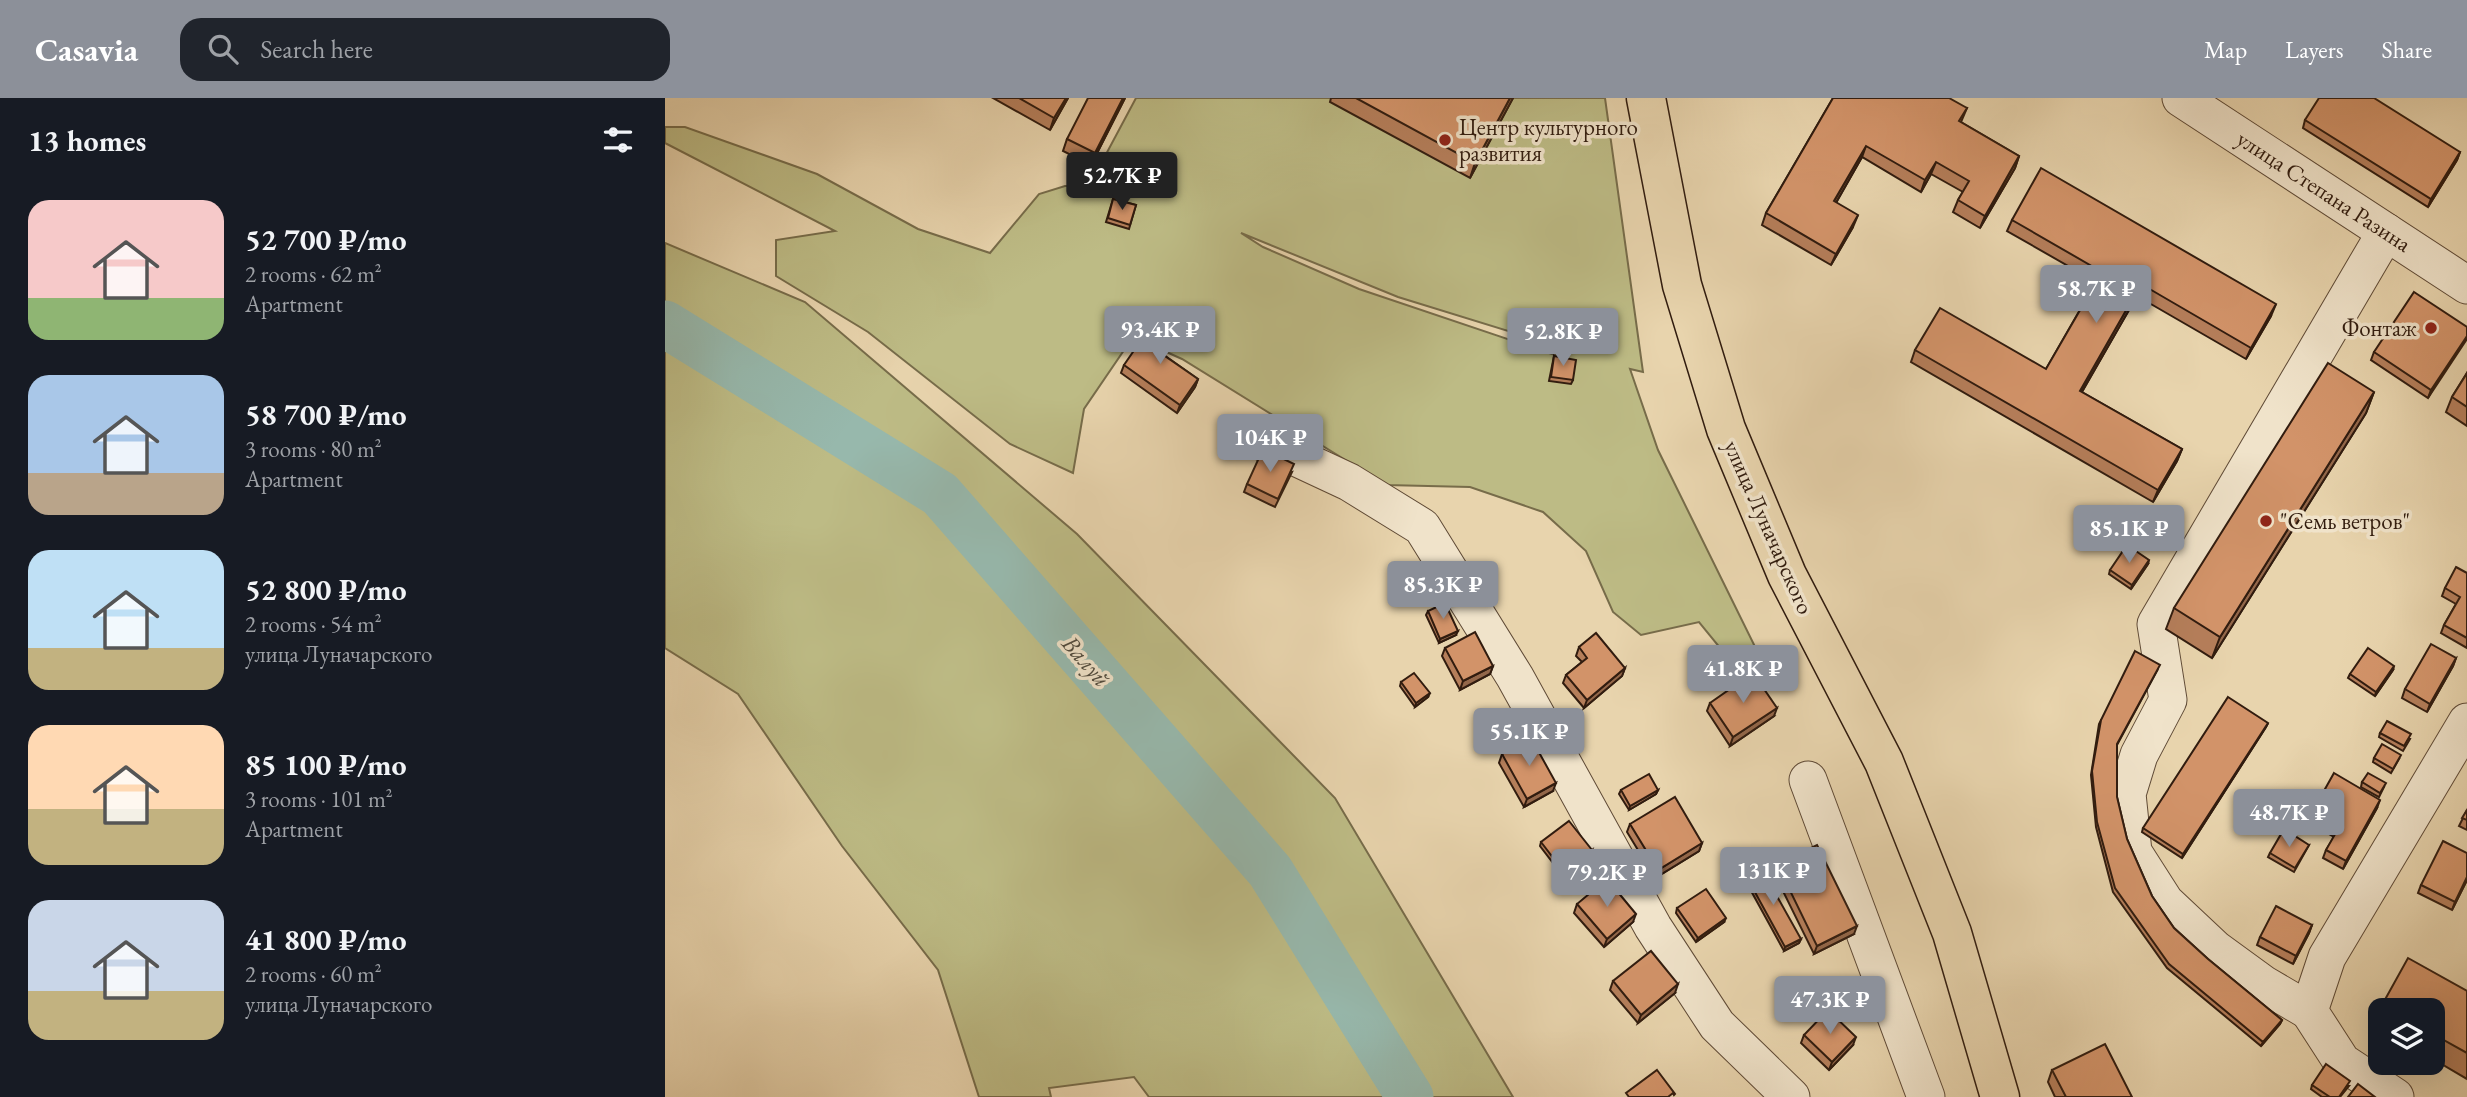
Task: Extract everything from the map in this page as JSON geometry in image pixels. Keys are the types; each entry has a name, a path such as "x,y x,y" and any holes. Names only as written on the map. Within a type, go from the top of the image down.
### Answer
{"main road":[{"name":"улица Луначарского","path":"1646,98 1682,285 1726,429 1787,575 1884,762 1952,933 2000,1097"}],"street":[{"name":"улица Степана Разина","path":"2181,98 2467,285"},
{"path":"2386,232 2156,624 2168,699 2139,755 2127,794 2133,852 2165,902 2215,949 2263,984 2309,1011 2342,1062 2395,1097"},
{"path":"1246,434 1349,482 1422,527 1515,677 1653,927 1717,1025 1791,1097"},
{"path":"2309,1011 2327,957 2467,722"},
{"path":"1808,779 1926,1097"}],"shaded area":[{"path":"1136,98 1605,98 1643,372 1630,369 1658,450 1765,667 1743,676 1699,622 1641,635 1613,612 1586,551 1543,512 1470,487 1386,485 1182,359 1133,337 1084,409 1073,473 1010,444 868,332 776,276 776,240 835,231 665,143 665,127 685,127 817,174 918,229 990,253 1039,194 1065,186 1126,186 1096,173","holes":["1241,233 1398,297 1563,348 1558,356 1359,289 1263,247"]},
{"path":"665,243 805,302 1077,534 1335,798 1513,1097 1149,1097 1134,1077 1049,1088 1051,1097 979,1097 938,970 842,846 738,694 665,648"}],"building":[{"path":"1019,98 1066,98 1054,118"},
{"path":"1088,98 1123,98 1095,153 1067,139"},
{"name":"Центр культурного развития","path":"1356,98 1510,98 1475,163"},
{"path":"1833,98 1949,98 1967,108 1959,121 2019,156 1985,216 1958,200 1969,181 1936,162 1925,180 1866,146 1834,201 1858,215 1836,254 1766,213"},
{"path":"2319,98 2374,98 2460,152 2431,199 2305,120"},
{"path":"2041,168 2276,304 2251,348 2141,284 2080,391 2182,449 2158,490 1915,350 1940,308 2046,369 2102,272 2012,220"},
{"path":"1113,199 1136,205 1130,225 1108,218"},
{"path":"2414,292 2467,327 2467,336 2431,390 2374,352"},
{"path":"1153,323 1174,337 1162,354 1198,379 1180,405 1124,365"},
{"path":"1554,356 1576,360 1573,380 1551,377"},
{"name":"\"Семь ветров\"","path":"2328,363 2374,392 2220,637 2174,608"},
{"path":"2467,373 2467,407 2452,397"},
{"path":"1263,449 1294,464 1278,499 1247,484"},
{"path":"2127,545 2149,560 2132,585 2110,570"},
{"path":"2456,567 2467,573 2467,638 2444,625 2460,597 2445,588"},
{"path":"1445,603 1458,631 1440,639 1428,611"},
{"path":"1475,632 1493,666 1463,681 1445,648"},
{"path":"1596,633 1625,668 1587,700 1566,675 1587,658 1579,647"},
{"path":"2431,644 2456,658 2430,704 2405,689"},
{"path":"2368,648 2394,666 2376,692 2350,674"},
{"path":"2135,651 2160,665 2117,744 2117,797 2127,839 2152,896 2174,928 2282,1020 2263,1042 2169,964 2115,888 2097,822 2092,771 2101,720"},
{"path":"1414,673 1430,693 1416,703 1401,682"},
{"path":"1753,673 1777,708 1733,737 1710,703"},
{"path":"2228,697 2268,723 2183,854 2143,828"},
{"path":"2387,721 2411,734 2404,746 2380,733"},
{"path":"1531,738 1556,783 1527,799 1502,754"},
{"path":"2382,744 2401,755 2393,769 2374,758"},
{"path":"2334,773 2380,800 2346,861 2326,850 2338,829 2311,814"},
{"path":"2368,773 2386,783 2380,793 2362,782"},
{"path":"1649,774 1658,790 1630,806 1621,790"},
{"path":"1675,797 1702,843 1658,870 1630,824"},
{"path":"1569,821 1592,850 1564,872 1541,842"},
{"path":"2284,829 2309,845 2295,868 2270,853"},
{"path":"2443,841 2467,853 2467,877 2455,902 2421,885"},
{"path":"1817,845 1857,926 1817,946 1777,864"},
{"path":"1760,866 1801,939 1785,947 1745,874"},
{"path":"1607,879 1636,914 1607,939 1577,904"},
{"path":"1706,889 1726,918 1698,938 1677,908"},
{"path":"2276,906 2312,925 2296,956 2260,937"},
{"path":"1651,951 1678,984 1641,1015 1613,981"},
{"path":"2408,958 2467,991 2467,1053 2445,1041 2445,998 2386,998"},
{"path":"1828,1010 1856,1037 1832,1062 1804,1035"},
{"path":"2105,1044 2132,1097 2066,1097 2052,1070"},
{"path":"2326,1064 2350,1081 2339,1097 2330,1097 2312,1085"},
{"path":"1657,1070 1674,1095 1629,1097 1626,1093"},
{"path":"2358,1084 2375,1097 2348,1097"}],"waterway":[{"name":"Валуй","path":"665,324 940,494 1270,871 1410,1097"}],"place":[{"name":"Центр культурного развития","path":"1445,140"},
{"name":"Фонтаж","path":"2431,328"},
{"name":"\"Семь ветров\"","path":"2266,521"}]}
